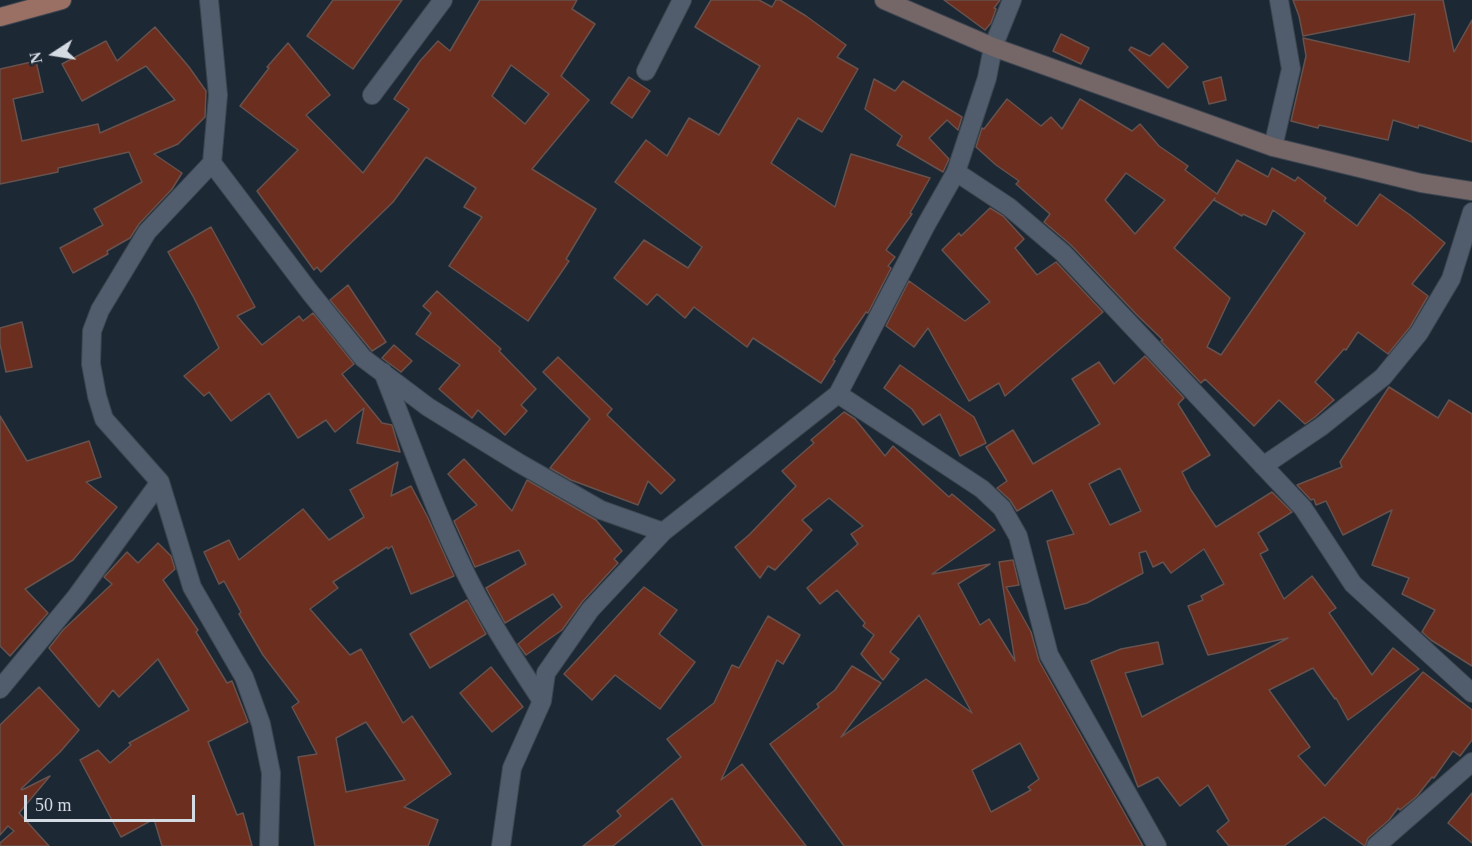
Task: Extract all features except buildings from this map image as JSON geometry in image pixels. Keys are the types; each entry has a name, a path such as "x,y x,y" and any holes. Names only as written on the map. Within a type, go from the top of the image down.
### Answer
{"main road":[{"path":"0,17 62,0"},
{"path":"884,0 993,47 1273,147 1421,183 1472,191"}],"street":[{"path":"209,0 218,95 212,163 147,232 100,310 92,331 91,364 104,419 160,482 192,587 244,676 261,723 271,773 269,846"},
{"path":"372,95 443,0"},
{"path":"646,71 682,0"},
{"path":"501,846 512,768 542,701 546,673 590,610 663,532 838,393 956,172 987,78 993,47 1012,0"},
{"path":"1273,147 1291,69 1279,0"},
{"path":"212,163 363,358 428,407 519,463 601,510 663,532"},
{"path":"956,172 1009,207 1063,253 1303,508 1353,584 1472,693"},
{"path":"1263,466 1322,426 1383,377 1419,333 1451,279 1472,212"},
{"path":"383,372 432,498 470,583 507,649 542,701"},
{"path":"838,393 982,489 1002,508 1018,536 1049,655 1157,846"},
{"path":"0,689 76,597 160,482"},
{"path":"1376,846 1472,762"}]}
